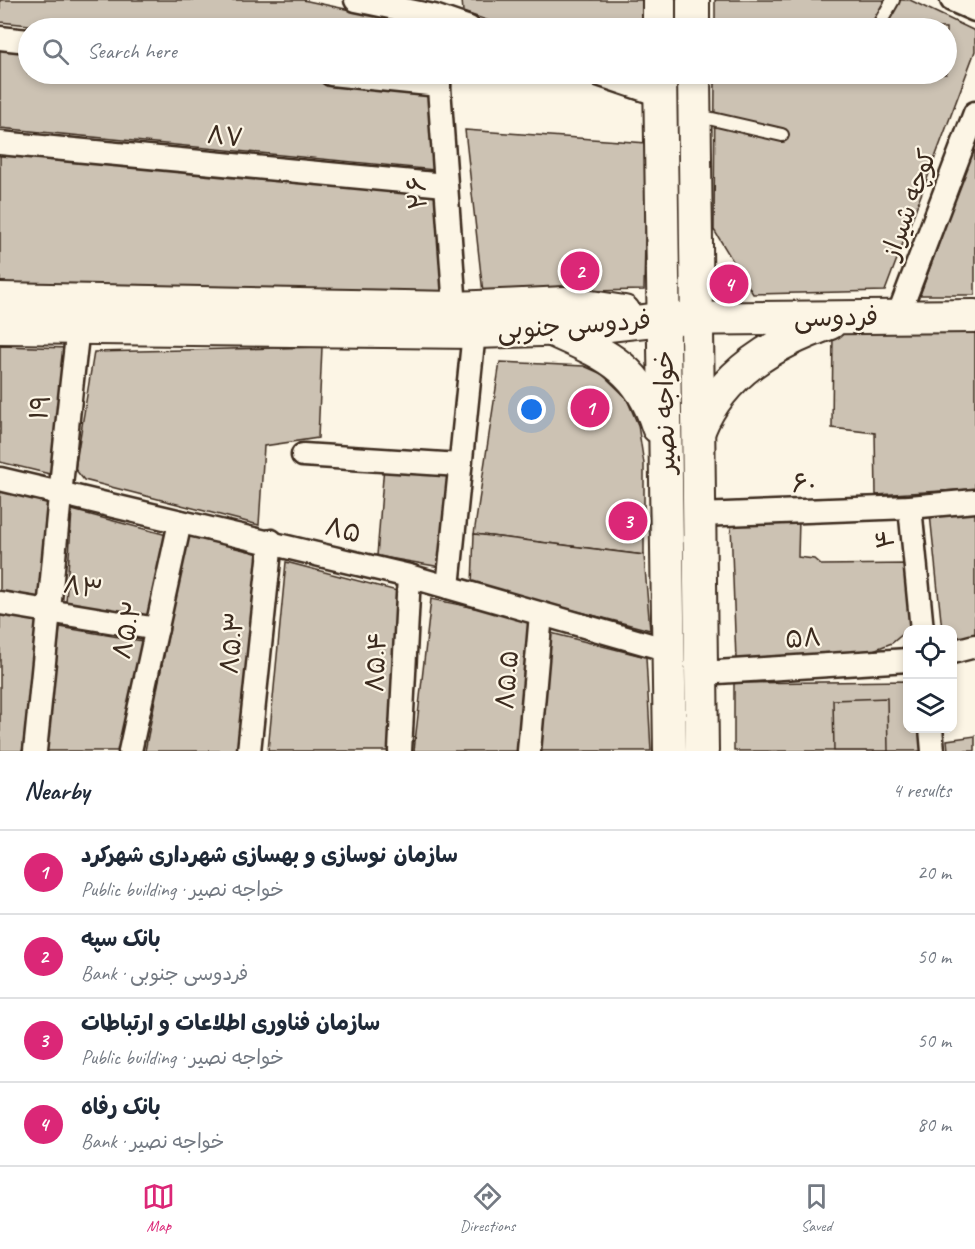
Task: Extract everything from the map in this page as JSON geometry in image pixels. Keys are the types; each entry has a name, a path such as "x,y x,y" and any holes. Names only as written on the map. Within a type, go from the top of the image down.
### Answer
{"main road":[{"path":"659,0 659,18"},
{"path":"693,0 693,18"},
{"name":"خواجه نصیر","path":"660,84 670,751"},
{"name":"خواجه نصیر","path":"694,84 702,751"},
{"name":"فردوسی جنوبی","path":"0,299 464,320 550,330 663,319"},
{"name":"فردوسی جنوبی","path":"0,327 78,328 464,320 565,303 663,319"},
{"name":"فردوسی","path":"663,319 975,316"},
{"path":"698,434 706,414 730,380 746,366 768,351 815,328 845,317"},
{"path":"550,330 594,349 614,361 644,391 665,448"}],"street":[{"path":"356,0 434,15"},
{"path":"952,0 975,10"},
{"path":"0,38 18,40"},
{"name":"۲۶","path":"438,84 445,185 464,320 460,465 448,587"},
{"name":"کوچه شیراز","path":"898,316 975,113"},
{"name":"۸۷","path":"0,143 445,185"},
{"name":"۱۹","path":"35,751 50,611 58,493 78,328"},
{"path":"303,454 460,465"},
{"name":"۸۵","path":"0,479 271,541 409,576 668,650"},
{"name":"۴","path":"922,625 910,507 975,501"},
{"name":"۶۰","path":"699,515 910,507"},
{"name":"۸۵.۲","path":"130,751 180,522"},
{"name":"۸۵.۳","path":"249,751 271,541"},
{"name":"۸۵.۴","path":"399,751 409,576"},
{"name":"۸۳","path":"0,603 157,629"},
{"name":"۸۵.۵","path":"528,751 541,614"},
{"path":"957,651 975,646"},
{"name":"۵۸","path":"701,673 903,660"},
{"path":"931,733 933,751"}],"lane":[{"path":"883,18 893,0"},
{"path":"694,114 782,135"}],"building":[{"path":"0,0 303,0 388,18 18,18 18,24 0,22"},
{"path":"462,0 648,0 649,18 480,18 463,12"},
{"path":"715,0 910,0 948,18 715,18"},
{"path":"957,22 975,31 975,51 885,291 753,294 714,230 715,84 957,84"},
{"path":"0,47 18,49 18,84 349,84 429,92 435,170 0,128"},
{"path":"465,130 647,143 644,290 483,293"},
{"path":"975,144 975,295 920,295"},
{"path":"0,153 439,192 444,292 0,286"},
{"path":"833,332 975,332 975,489 876,495 875,433 832,428"},
{"path":"0,346 69,348 54,475 0,462"},
{"path":"322,347 318,438 264,446 259,525 84,480 75,469 94,352"},
{"path":"500,362 584,366 602,374 626,397 638,425 644,464 644,555 474,534"},
{"path":"384,465 449,472 441,567 377,556"},
{"path":"0,488 50,500 42,604 0,597"},
{"path":"72,510 171,536 153,619 66,602"},
{"path":"975,512 975,636 957,638 957,625 941,625 930,514"},
{"path":"799,519 798,557 814,559 821,565 909,564 916,623 903,625 903,634 892,643 852,658 736,660 731,524"},
{"path":"188,533 259,554 241,751 145,751"},
{"path":"474,534 644,555 650,630 472,584"},
{"path":"286,562 401,592 389,751 268,751"},
{"path":"431,599 541,621 523,751 414,751"},
{"path":"0,613 41,619 26,751 0,751"},
{"path":"60,627 154,643 125,751 46,751"},
{"path":"551,633 646,657 651,751 539,751"},
{"path":"903,681 903,733 922,733 923,751 734,751 734,683"},
{"path":"887,698 888,751 834,751 833,700"},
{"path":"975,736 975,751 948,751 947,740"}],"place":[{"name":"بانک سپه","path":"580,271"},
{"name":"بانک رفاه","path":"729,284"},
{"name":"سازمان نوسازی و بهسازی شهرداری شهرکرد","path":"590,408"},
{"name":"سازمان فناوری اطلاعات و ارتباطات","path":"628,521"}]}
